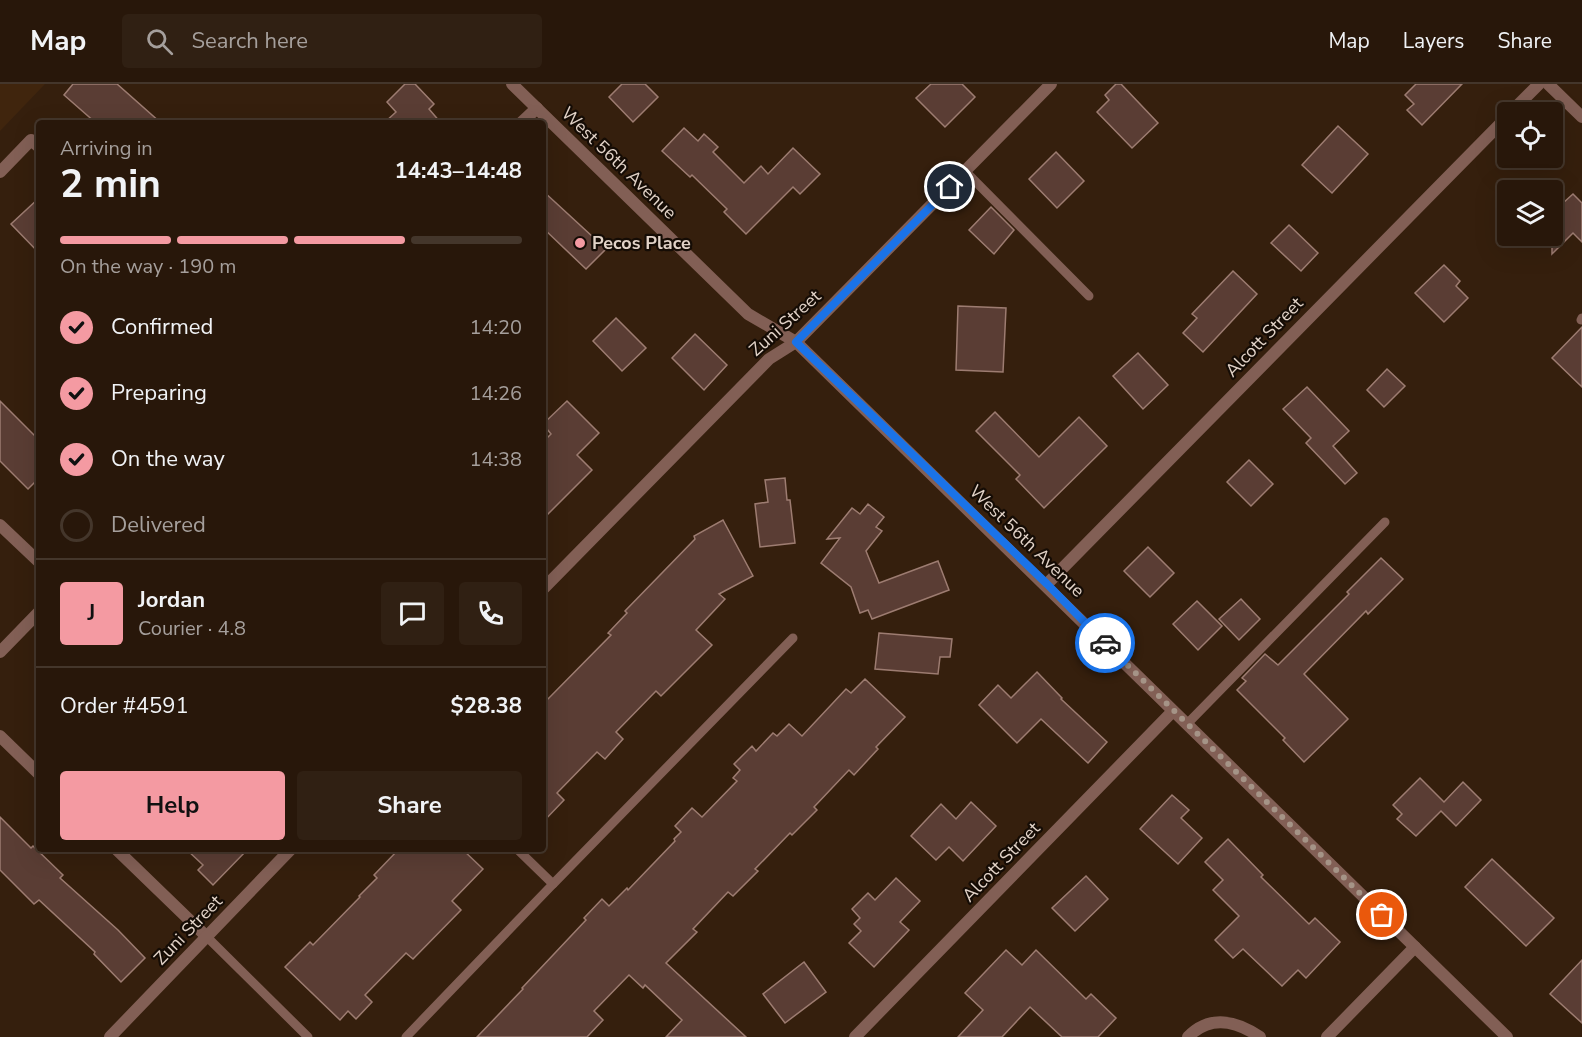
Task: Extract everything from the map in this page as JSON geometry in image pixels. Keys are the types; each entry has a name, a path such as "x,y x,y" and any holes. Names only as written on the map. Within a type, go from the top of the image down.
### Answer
{"street":[{"name":"West 56th Avenue","path":"512,84 748,314 796,342 1047,584 1173,711 1507,1037"},
{"path":"1521,102 1539,84"},
{"path":"1548,84 1582,117"},
{"name":"Zuni Street","path":"546,586 770,359 796,342 1049,85"},
{"path":"524,120 537,108"},
{"name":"Alcott Street","path":"1047,584 1497,127"},
{"path":"0,172 35,143"},
{"path":"0,525 36,559"},
{"path":"0,652 36,615"},
{"name":"Alcott Street","path":"855,1037 1173,711"},
{"path":"0,736 36,771"},
{"path":"119,852 207,937"},
{"name":"Zuni Street","path":"110,1037 288,852"},
{"path":"1327,1037 1415,947"},
{"path":"1188,1037 1213,1022 1223,1022 1242,1027 1260,1037"}],"lane":[{"path":"965,171 1089,296"},
{"path":"1187,724 1385,522"},
{"path":"406,1037 793,638"},
{"path":"520,852 553,884"},
{"path":"207,937 308,1037"}],"shaded area":[{"path":"0,84 45,84 0,131"}],"building":[{"path":"73,84 117,84 158,120 93,120 64,95"},
{"path":"405,84 415,84 434,104 429,109 438,120 387,120 396,112 387,102"},
{"path":"622,84 645,84 658,97 633,122 609,97"},
{"path":"931,84 962,84 975,97 945,127 916,98"},
{"path":"1116,84 1121,84 1158,123 1132,148 1097,112 1109,100 1105,95"},
{"path":"1416,84 1462,84 1422,125 1407,110 1414,104 1405,95"},
{"path":"1338,126 1368,154 1332,193 1302,165"},
{"path":"684,128 698,141 704,134 718,147 713,152 744,183 761,166 768,174 793,148 820,174 800,194 793,187 746,234 724,212 727,209 692,175 690,177 662,151"},
{"path":"1056,152 1084,181 1057,208 1029,179"},
{"name":"Pecos Place","path":"546,194 606,249 586,269 546,231"},
{"path":"1573,194 1582,203 1582,242 1573,233 1563,243 1563,203"},
{"path":"36,201 36,250 11,224"},
{"path":"991,207 1014,230 994,254 969,230"},
{"path":"1289,225 1318,253 1301,271 1271,243"},
{"path":"1552,246 1560,246 1552,254"},
{"path":"1444,265 1460,281 1456,286 1468,298 1444,322 1415,293"},
{"path":"1233,271 1257,294 1203,352 1183,333 1197,318 1192,314"},
{"path":"958,306 1006,308 1003,372 956,370"},
{"path":"616,318 646,348 622,371 593,341"},
{"path":"1582,327 1582,387 1552,358"},
{"path":"695,334 727,365 704,390 672,358"},
{"path":"1138,353 1168,385 1143,409 1113,376"},
{"path":"1387,369 1405,386 1384,407 1367,390"},
{"path":"1307,387 1349,431 1333,446 1357,473 1345,484 1306,443 1311,438 1283,409"},
{"path":"0,401 36,437 36,481 28,489 0,461"},
{"path":"567,401 599,433 577,455 592,470 546,516 546,439 551,434 546,428 546,421"},
{"path":"995,412 1039,457 1079,417 1107,446 1044,508 1016,479 1020,475 976,431"},
{"path":"1249,460 1273,484 1251,506 1227,482"},
{"path":"785,478 795,543 760,547 755,504 768,502 765,480"},
{"path":"868,504 884,517 876,527 882,531 866,551 879,583 938,561 949,590 872,619 868,610 860,613 851,587 821,563 840,538 827,539 852,508 860,514"},
{"path":"723,520 753,576 719,594 725,599 696,630 712,645 661,696 656,691 616,732 623,739 605,759 597,752 557,793 564,800 546,819 546,701 611,635 608,633 627,613 625,611 695,539 694,536"},
{"path":"1148,547 1174,573 1150,597 1124,571"},
{"path":"1381,558 1403,579 1368,614 1366,611 1304,674 1348,719 1304,762 1283,740 1285,738 1237,690 1246,681 1242,678 1265,654 1278,665 1349,594 1347,592"},
{"path":"1241,599 1260,619 1239,640 1219,619"},
{"path":"1197,601 1222,626 1198,650 1173,624"},
{"path":"879,633 952,639 950,657 940,657 938,674 875,669"},
{"path":"1037,672 1061,699 1107,742 1088,763 1041,719 1017,743 979,705 998,685 1011,698"},
{"path":"865,679 905,717 876,747 878,749 854,775 849,770 814,807 817,810 792,835 790,833 755,869 758,871 733,896 728,892 693,929 697,932 666,963 746,1037 666,1037 682,1020 645,985 643,988 629,975 594,1011 603,1020 587,1037 477,1037 586,920 584,918 602,899 609,906 627,888 628,890 675,841 674,839 681,832 675,826 692,808 702,817 737,781 733,778 740,770 734,764 752,746 756,751 773,733 777,736 789,724 802,736 846,689 851,693"},
{"path":"1420,778 1444,802 1463,782 1481,800 1456,826 1441,811 1416,836 1397,819 1402,814 1393,805"},
{"path":"1172,795 1189,810 1181,818 1202,838 1178,864 1140,829"},
{"path":"971,802 996,826 963,861 949,847 936,860 911,836 941,804 956,819"},
{"path":"0,817 31,848 33,846 36,852 39,852 63,875 60,878 118,930 145,958 121,982 94,954 95,952 39,900 34,904 0,870"},
{"path":"1228,839 1263,875 1261,877 1309,924 1315,918 1340,942 1306,978 1298,970 1282,986 1243,949 1233,958 1215,940 1239,916 1213,890 1223,880 1205,862"},
{"path":"189,852 245,852 213,885 198,870 203,865"},
{"path":"396,852 465,852 483,869 452,901 461,910 413,959 406,953 365,995 372,1002 356,1019 348,1011 340,1020 285,967 310,942 313,945 360,897 377,878 374,875"},
{"path":"1492,859 1554,918 1526,946 1465,887"},
{"path":"1086,876 1108,899 1075,931 1052,908"},
{"path":"896,878 920,901 900,922 909,930 874,967 849,943 861,931 854,924 860,918 852,909 868,893 875,900"},
{"path":"1006,950 1022,965 1036,950 1086,999 1091,994 1116,1018 1098,1037 1062,1037 1030,1007 1002,1037 958,1037 983,1010 965,993"},
{"path":"1582,960 1582,1023 1550,994"},
{"path":"804,962 826,992 785,1023 763,994"}],"way so far":[{"path":"1105,643 1382,915"}],"place":[{"name":"Pecos Place","path":"580,243"}],"route":[{"path":"950,187 796,342 1105,643"}]}
